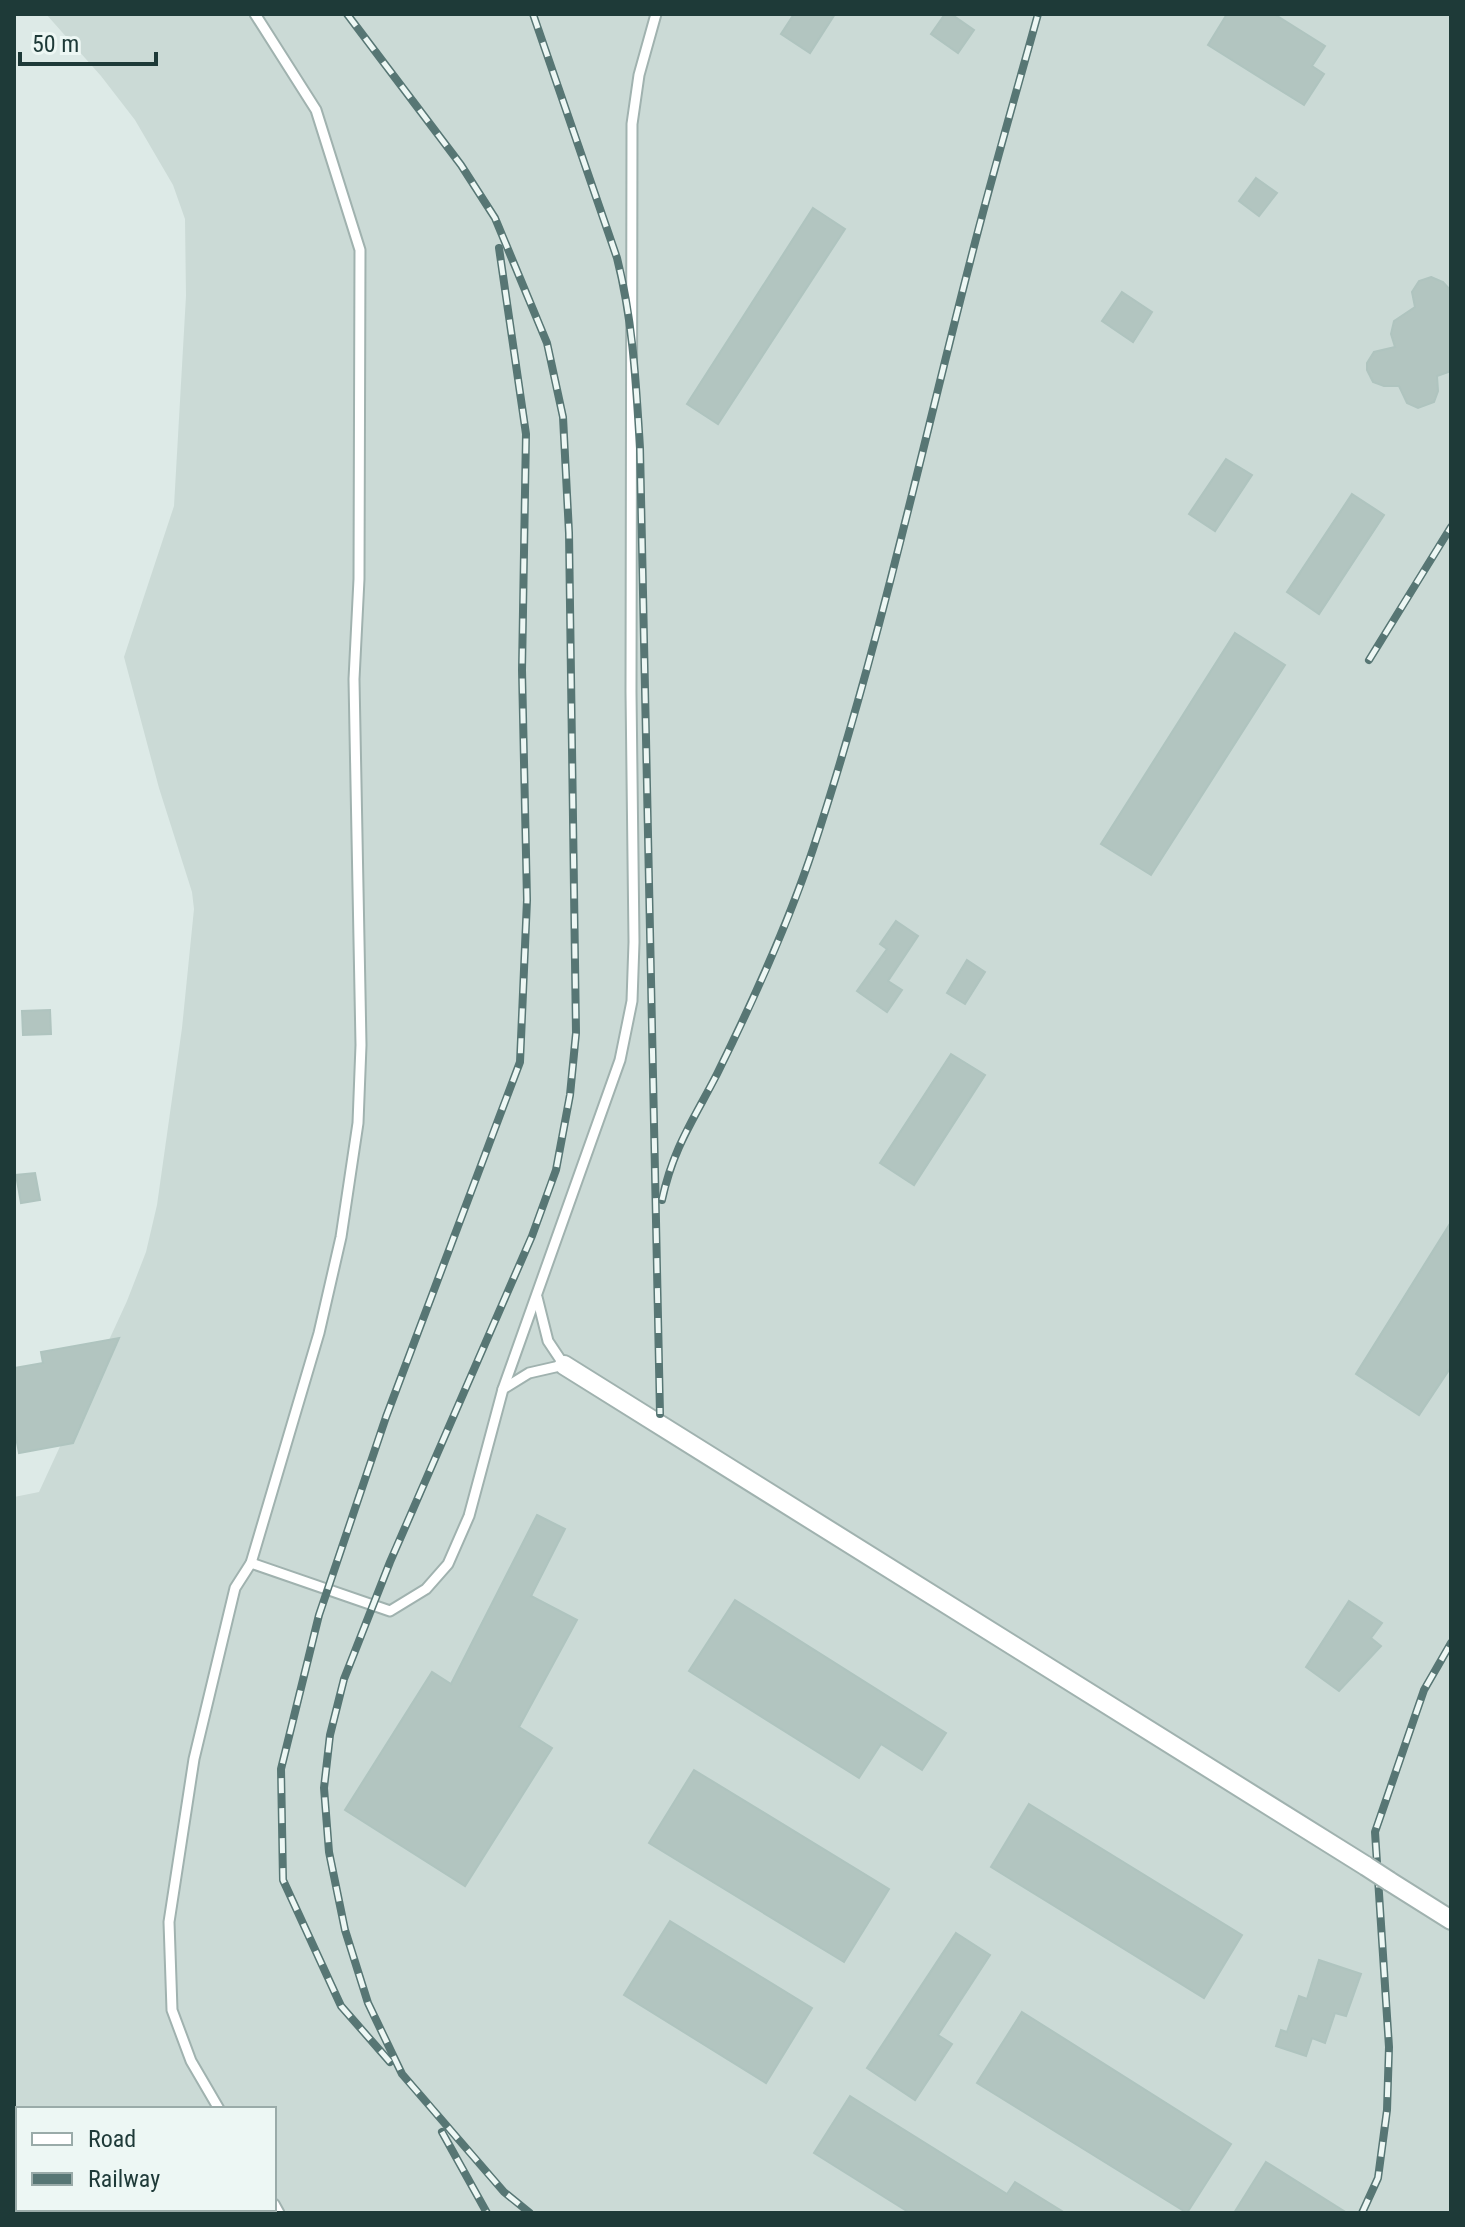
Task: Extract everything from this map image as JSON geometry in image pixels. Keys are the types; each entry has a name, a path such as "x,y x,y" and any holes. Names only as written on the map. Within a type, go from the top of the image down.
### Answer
{"street":[{"path":"564,1365 1451,1920"}],"lane":[{"path":"218,2107 191,2061 172,2010 169,1922 194,1759 235,1588 251,1563 319,1333 341,1237 358,1123 361,1045 354,679 359,579 360,250 316,110 255,14"},
{"path":"251,1563 390,1611 426,1589 448,1564 469,1516 503,1389 620,1060 632,1001 634,942 632,124 639,75 656,14"},
{"path":"503,1389 529,1373 564,1365 548,1341 536,1294"}],"shaded area":[{"path":"46,14 1451,14 1451,2213 14,2213 14,1497 39,1492 127,1301 146,1252 157,1205 182,1028 194,909 192,892 159,788 124,657 174,506 186,296 185,219 173,185 135,120"}],"building":[{"path":"794,14 835,14 810,53 781,34"},
{"path":"945,14 951,14 974,30 958,53 931,34"},
{"path":"1227,14 1274,14 1325,46 1312,66 1324,74 1304,105 1208,45"},
{"path":"1256,178 1277,193 1259,216 1239,201"},
{"path":"813,208 845,229 718,424 687,404"},
{"path":"1431,277 1443,282 1451,291 1451,371 1437,376 1438,391 1434,402 1418,408 1407,403 1399,386 1373,382 1367,363 1374,352 1395,347 1391,334 1394,321 1415,307 1412,292 1419,281"},
{"path":"1122,292 1152,312 1133,342 1102,321"},
{"path":"1226,459 1252,475 1215,531 1189,514"},
{"path":"1352,494 1384,515 1319,614 1287,592"},
{"path":"1235,633 1285,665 1151,875 1101,844"},
{"path":"896,921 918,936 888,981 902,990 887,1012 857,991 887,949 880,944"},
{"path":"967,960 985,972 965,1004 947,993"},
{"path":"50,1010 51,1034 23,1035 22,1011"},
{"path":"951,1054 985,1075 914,1185 880,1163"},
{"path":"35,1173 40,1200 21,1203 16,1175"},
{"path":"1451,1222 1451,1367 1419,1415 1356,1374"},
{"path":"119,1338 73,1443 19,1453 14,1427 14,1368 43,1363 41,1352"},
{"path":"537,1515 565,1529 531,1596 577,1620 519,1727 552,1748 465,1886 345,1810 432,1672 451,1684"},
{"path":"735,1600 946,1733 922,1770 881,1744 859,1778 689,1671"},
{"path":"1349,1601 1382,1623 1371,1638 1381,1646 1339,1691 1306,1667"},
{"path":"694,1770 889,1889 844,1962 649,1843"},
{"path":"1029,1804 1242,1935 1204,1998 991,1867"},
{"path":"670,1921 812,2008 766,2083 624,1995"},
{"path":"956,1933 990,1955 938,2035 952,2044 915,2100 867,2068"},
{"path":"1319,1960 1361,1974 1346,2016 1335,2013 1325,2043 1312,2038 1306,2056 1276,2046 1281,2030 1287,2032 1299,1996 1307,1999"},
{"path":"1022,2012 1231,2144 1187,2213 977,2083"},
{"path":"850,2096 1007,2194 1015,2182 1065,2213 910,2213 814,2153"},
{"path":"1266,2162 1347,2213 1234,2213"}],"railway":[{"path":"347,14 461,165 495,218 547,343 563,417 569,533 576,1033 570,1095 556,1170 532,1236 390,1562 344,1679 330,1735 324,1788 329,1852 345,1930 368,2003 402,2074 504,2192 530,2213"},
{"path":"533,14 617,258 627,305 635,376 640,448 660,1414"},
{"path":"662,1200 678,1149 756,991 813,849 877,630 978,231 1038,14"},
{"path":"390,2062 341,2006 283,1880 281,1769 319,1615 386,1417 520,1062 527,900 522,670 526,434 499,248"},
{"path":"1369,660 1451,527"},
{"path":"1362,2213 1378,2178 1387,2110 1389,2047 1375,1832 1424,1690 1451,1643"},
{"path":"442,2132 487,2213"}]}
